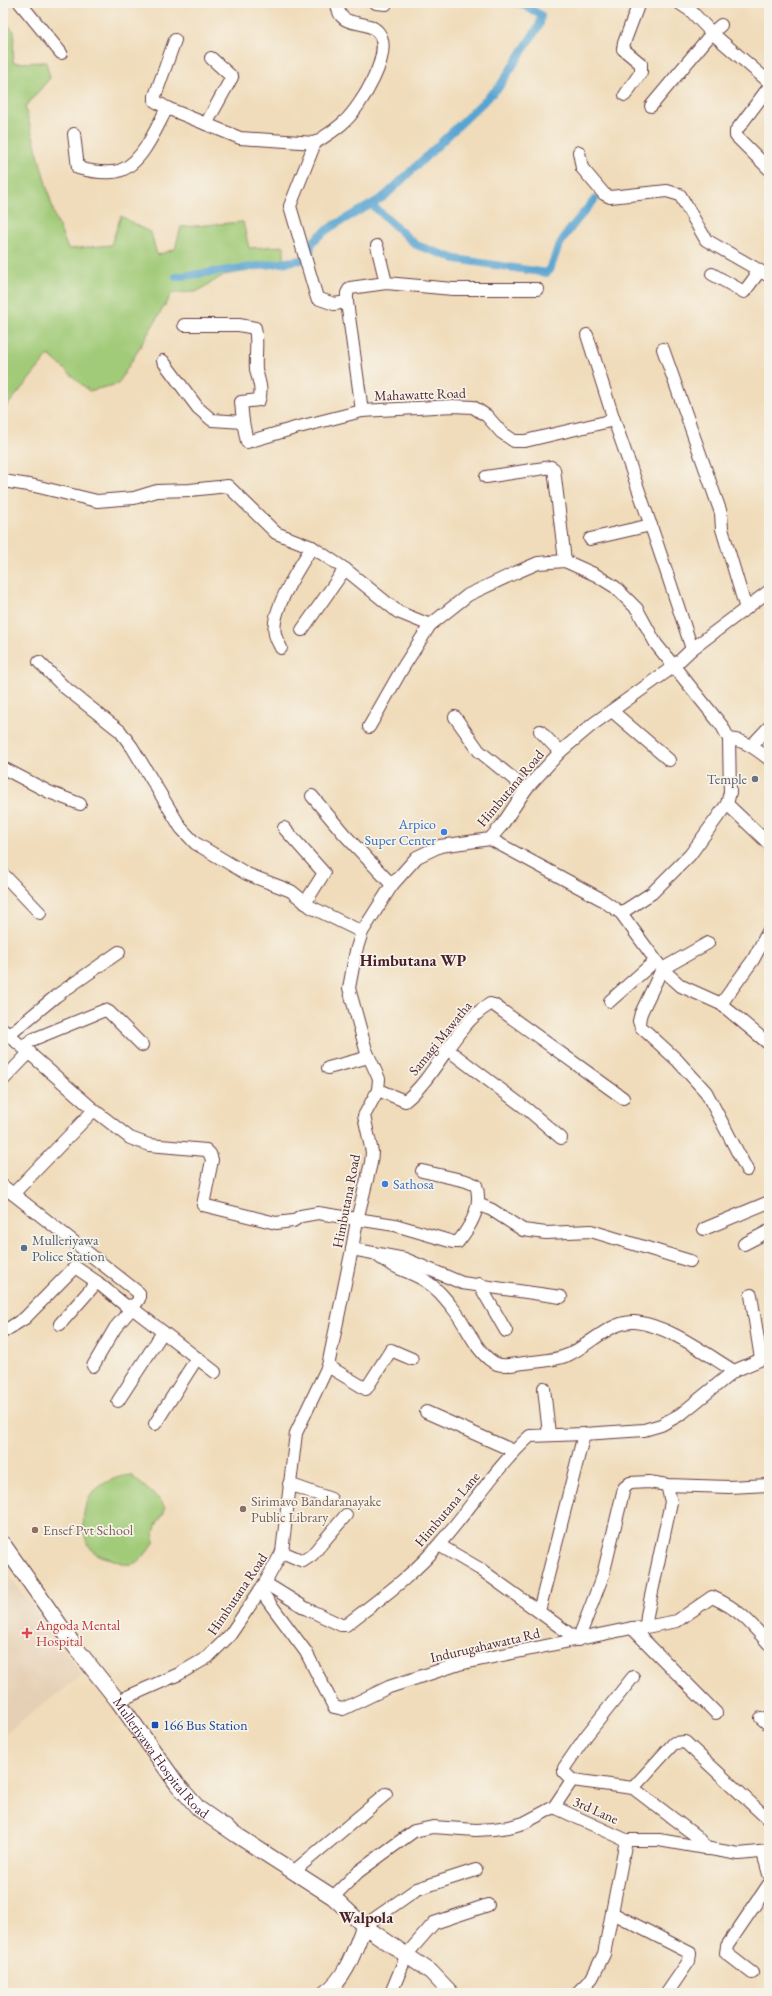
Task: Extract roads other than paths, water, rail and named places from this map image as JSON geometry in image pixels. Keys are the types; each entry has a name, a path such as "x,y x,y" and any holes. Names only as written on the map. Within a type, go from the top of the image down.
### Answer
{"main road":[{"name":"Mulleriyawa Hospital Road","path":"3,1544 76,1648 118,1701 176,1784 200,1809 293,1872 333,1897 364,1926 407,1954 431,1972 451,1993"},
{"path":"331,1991 354,1953 364,1926"}],"street":[{"path":"20,3 61,53"},
{"path":"337,3 338,12 346,20 371,28 378,32 383,46 382,58 371,84 358,106 345,122 315,143 290,206 317,298 334,304 347,302"},
{"path":"625,95 641,72 641,64 623,49 639,3"},
{"path":"678,3 716,29 769,82"},
{"path":"651,106 716,29"},
{"path":"175,40 155,96 155,101 167,108 240,138 315,143"},
{"path":"206,124 232,77 211,58"},
{"path":"769,87 736,131 736,136 769,169"},
{"path":"74,134 78,168 93,172 114,172 128,166 141,154 167,108"},
{"path":"579,152 582,168 604,194 610,196 667,191 680,195 706,240 769,276"},
{"path":"377,246 386,283"},
{"path":"712,274 744,292 756,276 755,269"},
{"path":"362,411 347,302 347,293 350,288 386,283 453,289 537,289"},
{"path":"164,361 198,408 212,420 243,422 241,402 259,400 261,386 256,370 257,338 255,328 239,326 184,325"},
{"path":"587,335 614,420 692,649"},
{"path":"663,349 722,513 722,529 746,609"},
{"name":"Mahawatte Road","path":"243,422 247,442 362,411 408,407 473,407 487,416 501,432 514,441 525,442 614,420"},
{"path":"486,477 551,467 554,469 565,561"},
{"path":"3,481 35,486 97,502 134,498 158,491 190,490 228,486 276,533 312,547 346,569 398,612 430,625"},
{"path":"590,539 651,525"},
{"path":"280,648 274,633 278,610 291,580 312,547"},
{"path":"369,727 402,669 430,625 468,596 538,563 565,561 596,575 615,587 637,609 656,644 722,726 729,739 730,792 727,804 690,855 652,893 621,913"},
{"path":"302,630 346,569"},
{"name":"Himbutana Road","path":"118,1701 179,1674 208,1657 230,1635 282,1552 296,1433 328,1366 357,1220 371,1163 372,1152 364,1116 378,1090 379,1079 369,1057 349,988 356,951 362,932 392,885 417,857 440,846 490,839 502,825 526,789 560,752 593,724 673,667 692,649 769,591"},
{"path":"39,662 63,686 120,731 136,753 181,828 195,843 247,874 291,892 305,903 362,932"},
{"path":"612,711 669,760"},
{"path":"455,717 479,751 526,789"},
{"path":"752,745 769,726"},
{"path":"540,731 560,752"},
{"path":"729,739 738,739 752,745 769,759"},
{"path":"3,768 49,792 80,804"},
{"path":"312,796 344,834 392,885"},
{"path":"727,804 769,844"},
{"path":"284,828 324,873 305,903"},
{"path":"490,839 601,899 621,913 659,965 681,986 721,1004 769,1044"},
{"path":"3,874 40,912"},
{"path":"721,1004 753,960 769,930"},
{"path":"610,1002 659,965 708,943"},
{"path":"119,952 6,1033 94,1110 130,1138 150,1145 206,1150 210,1154 212,1160 203,1205 276,1222 293,1221 300,1216 318,1213 395,1225 453,1242 458,1242 470,1226 478,1204 479,1192 476,1185 466,1181 422,1171"},
{"path":"659,965 641,1013 639,1021 641,1027 678,1060 706,1092 747,1170"},
{"name":"Samagi Mawatha","path":"378,1090 405,1101 416,1092 447,1049 480,1010 490,1004 494,1005 623,1098"},
{"path":"3,1080 34,1039 105,1010 110,1012 142,1045"},
{"path":"447,1049 528,1110 561,1138"},
{"path":"328,1068 369,1057"},
{"path":"13,1194 94,1110"},
{"path":"3,1186 139,1293 139,1299 135,1305 129,1307 93,1366"},
{"path":"704,1229 769,1202"},
{"path":"478,1204 492,1210 523,1230 546,1233 591,1232 690,1261"},
{"path":"744,1244 769,1231"},
{"path":"352,1249 377,1255 405,1259 462,1283 479,1284 561,1297"},
{"path":"377,1255 389,1265 424,1280 436,1288 454,1309 484,1355 496,1364 506,1365 552,1360 569,1354 621,1323 633,1321 648,1324 680,1338 734,1372"},
{"path":"3,1332 25,1318 75,1267 97,1282 214,1372"},
{"path":"60,1324 97,1282"},
{"path":"479,1284 506,1331"},
{"path":"751,1295 765,1358"},
{"path":"118,1401 163,1332"},
{"path":"328,1366 366,1389 391,1350 412,1359"},
{"path":"155,1424 197,1358"},
{"name":"Himbutana Lane","path":"262,1586 341,1625 346,1625 393,1589 440,1544 514,1451 530,1436 644,1430 661,1425 681,1414 734,1372 765,1358"},
{"path":"544,1388 549,1434"},
{"path":"426,1412 514,1451"},
{"path":"539,1611 584,1434"},
{"path":"440,1544 480,1569 578,1640 603,1575 624,1488 630,1483 649,1482 667,1485 729,1487 769,1485"},
{"path":"289,1484 331,1499"},
{"path":"646,1627 647,1615 671,1502 667,1485"},
{"path":"282,1552 303,1561 312,1555 346,1515"},
{"name":"Indurugahawatta Rd","path":"262,1586 306,1652 334,1707 343,1709 389,1687 459,1664 632,1628 677,1621 712,1598 731,1606 749,1621 769,1644"},
{"path":"632,1628 716,1713"},
{"path":"633,1677 586,1736 564,1768 564,1772 572,1780 633,1788 696,1836 707,1849"},
{"path":"633,1788 674,1743 685,1742 769,1820"},
{"path":"333,1897 358,1872 414,1831 433,1827 476,1830 509,1827 524,1823 554,1807 572,1780"},
{"path":"293,1872 386,1794"},
{"name":"3rd Lane","path":"554,1807 626,1840"},
{"path":"577,1993 592,1978 604,1954 626,1840 659,1840 739,1854 766,1852 769,1874"},
{"path":"364,1926 417,1889 476,1870"},
{"path":"752,1973 726,1953 727,1946 769,1884"},
{"path":"391,1993 407,1954 434,1923 488,1906"},
{"path":"612,1913 690,1953 689,1961 667,1993"}],"waterway":[{"path":"176,277 309,259 311,246 317,238 325,231 386,195 499,87 540,24 541,15 519,3"},
{"path":"372,205 416,245 456,259 547,273 564,238 595,199"}],"place":[{"name":"Temple","path":"755,779"},
{"name":"Arpico Super Center","path":"444,832"},
{"name":"Sathosa","path":"385,1184"},
{"name":"Mulleriyawa Police Station","path":"24,1248"},
{"name":"Sirimavo Bandaranayake Public Library","path":"243,1509"},
{"name":"Ensef Pvt School","path":"35,1530"},
{"name":"Angoda Mental Hospital","path":"27,1633"},
{"name":"166 Bus Station","path":"155,1725"}],"district":[{"name":"Himbutana WP","path":"413,960"},
{"name":"Walpola","path":"366,1917"}]}
